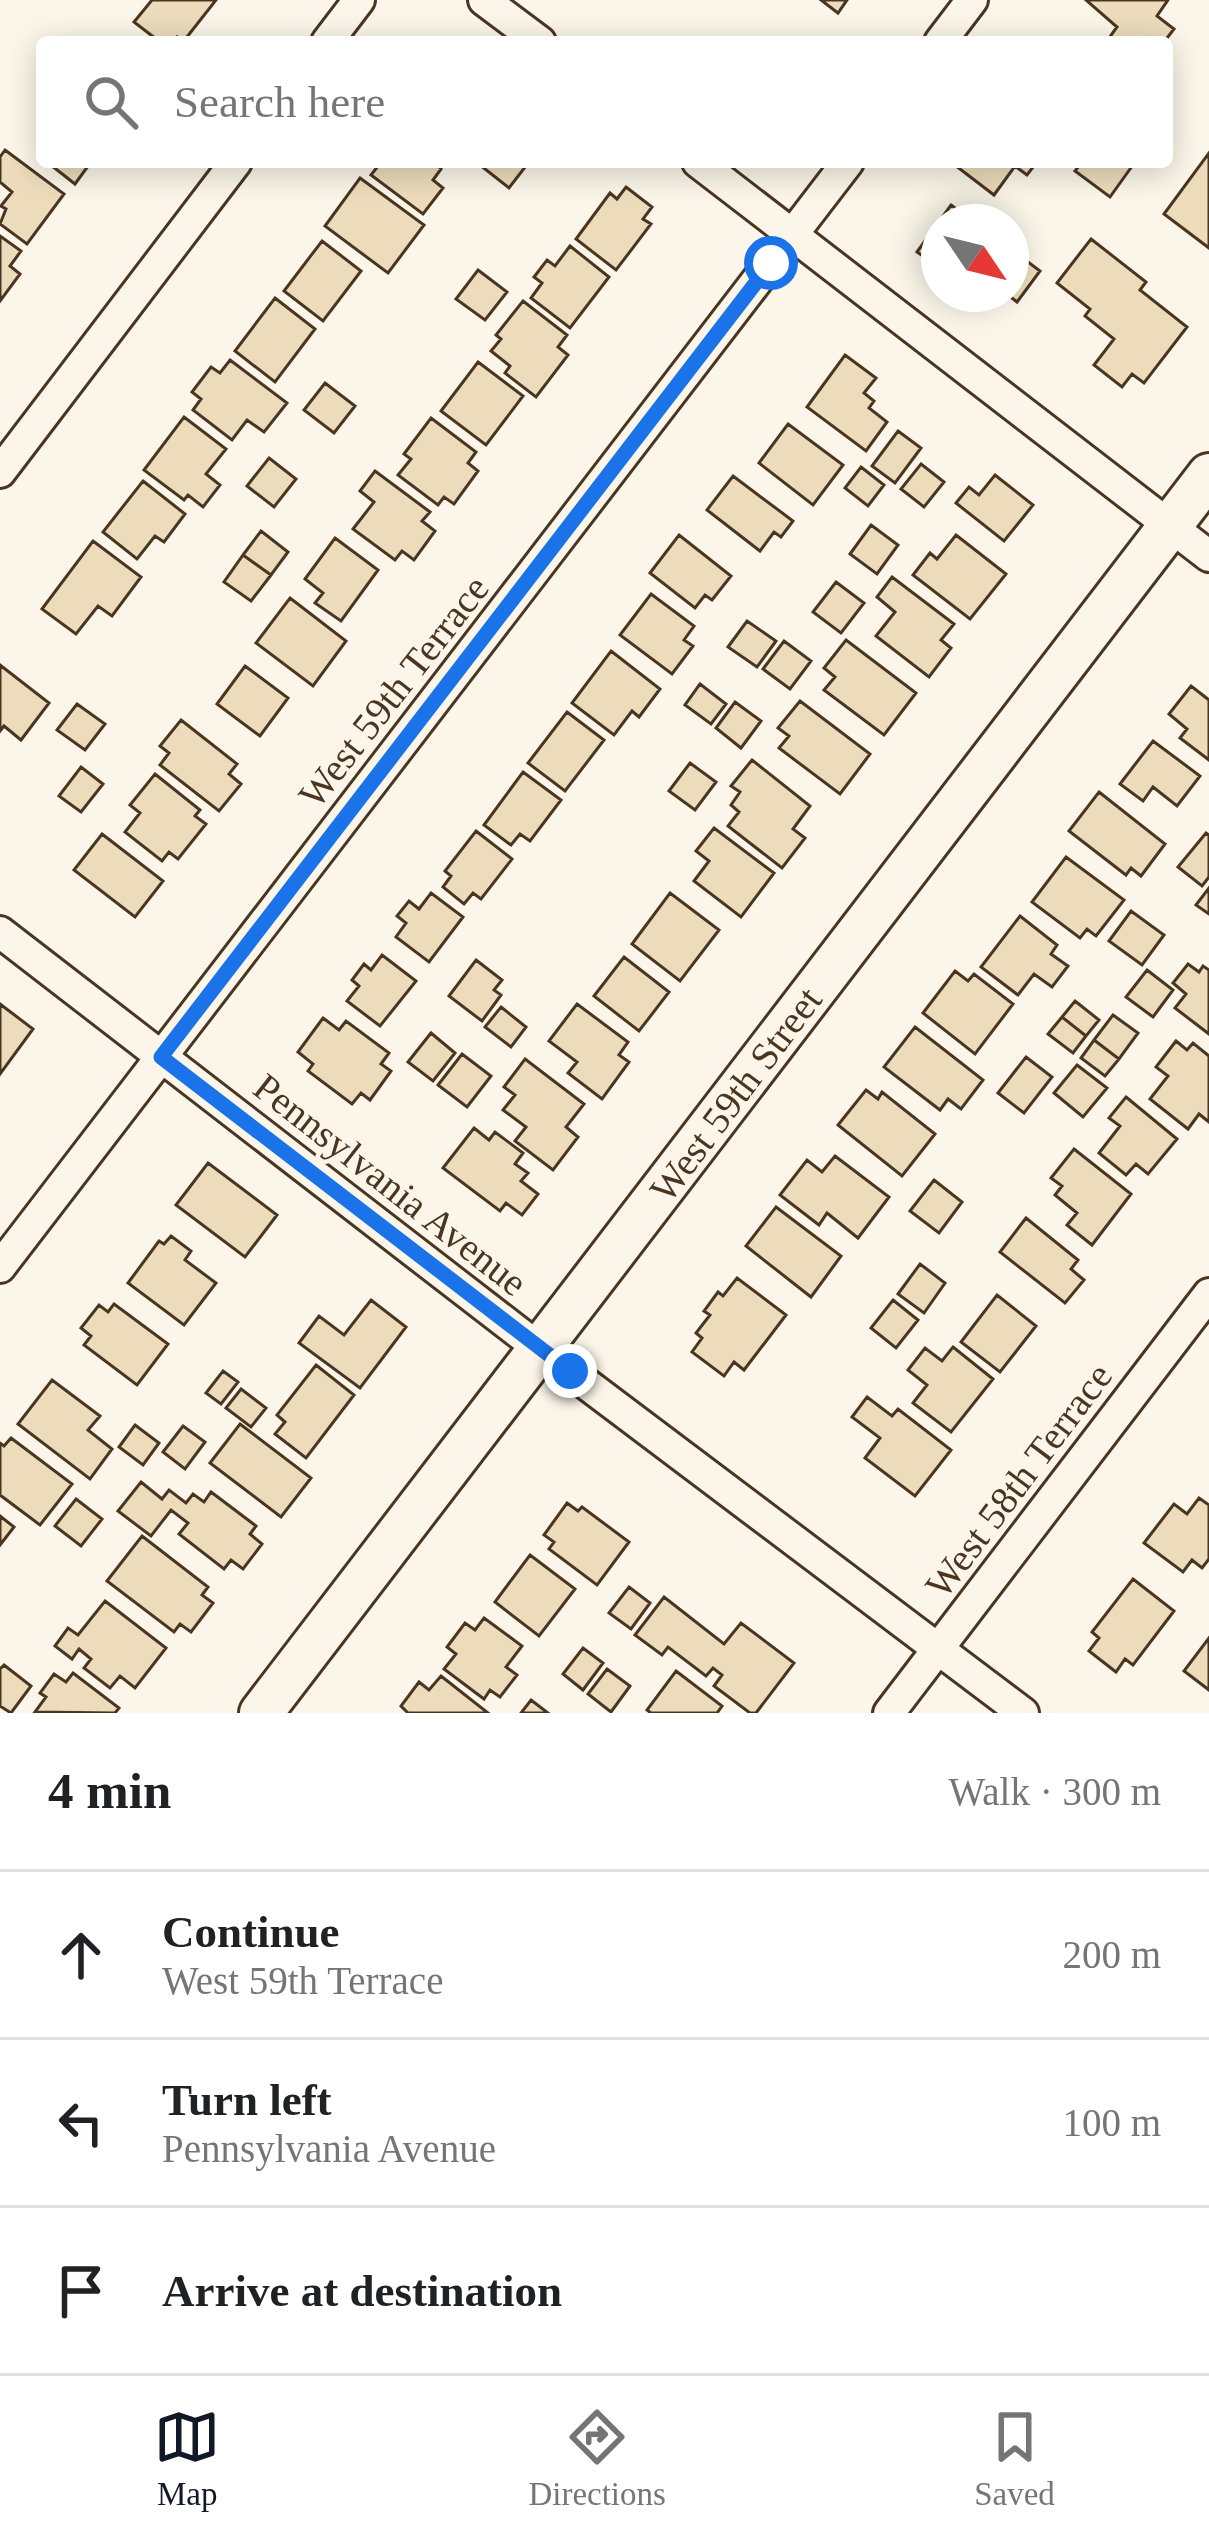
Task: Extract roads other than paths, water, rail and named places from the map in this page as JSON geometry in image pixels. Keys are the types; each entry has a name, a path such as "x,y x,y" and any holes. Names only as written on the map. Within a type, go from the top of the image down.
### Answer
{"street":[{"path":"332,36 359,0"},
{"path":"484,0 532,36"},
{"path":"945,36 973,0"},
{"path":"0,472 231,168"},
{"path":"706,168 1209,556"},
{"name":"West 59th Terrace","path":"0,1267 843,168"},
{"name":"West 59th Street","path":"261,1713 1209,475"},
{"name":"Pennsylvania Avenue","path":"0,932 1023,1713"},
{"name":"West 58th Terrace","path":"889,1713 1209,1294"}]}
